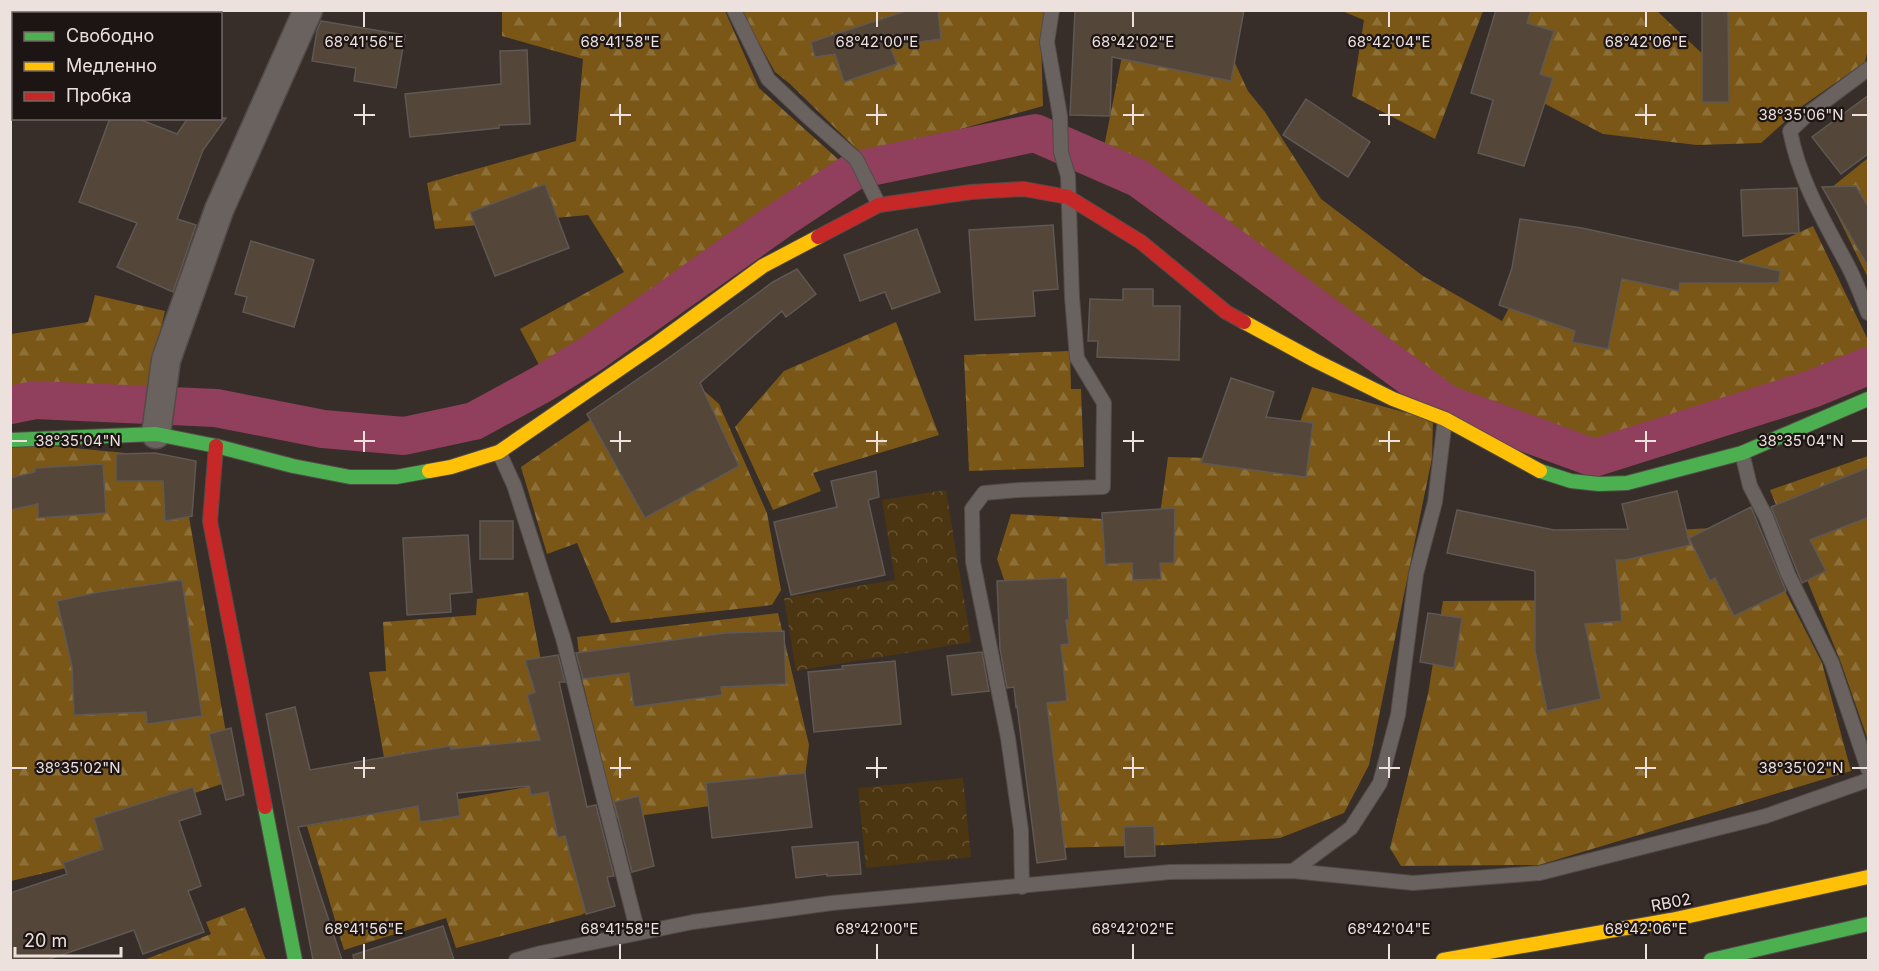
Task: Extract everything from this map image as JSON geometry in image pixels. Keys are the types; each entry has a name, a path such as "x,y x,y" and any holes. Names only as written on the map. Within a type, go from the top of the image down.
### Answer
{"main road":[{"path":"10,440 156,434 350,477 396,477 451,467 499,452 763,266 879,205 971,192 1024,189 1068,198 1141,242 1226,312 1314,360 1394,399 1445,418 1539,471 1571,481 1599,484 1627,483 1742,453 1869,399"},
{"path":"216,446 210,521 295,960"},
{"name":"RB02","path":"1443,960 1671,920 1869,877"},
{"path":"1711,960 1869,924"}],"street":[{"path":"156,434 166,360 219,210 308,10"}],"lane":[{"path":"734,10 768,79 856,159 879,205"},
{"path":"1022,887 1021,830 1008,738 973,562 972,509 984,493 1103,487 1104,403 1077,358 1072,297 1068,176 1061,152 1060,116 1047,42 1052,10"},
{"path":"1869,69 1809,113 1790,131 1804,181 1828,233 1849,267 1869,313"},
{"path":"1293,871 1351,828 1380,783 1398,715 1416,574 1435,502 1445,418"},
{"path":"499,452 514,485 563,638 638,933"},
{"path":"1742,453 1750,486 1766,517 1788,574 1832,663 1869,770"},
{"path":"516,960 693,922 832,903 1170,872 1293,871 1413,884 1540,873 1766,816 1869,780"}],"green space":[{"path":"502,10 725,11 759,88 849,169 545,376 520,329 624,272 588,215 435,229 427,183 576,141 583,59 502,36"},
{"path":"741,11 1045,11 1041,38 1043,106 864,156 775,72"},
{"path":"1131,11 1227,46 1248,91 1265,112 1321,199 1423,276 1502,321 1540,251 1732,264 1813,226 1868,340 1868,356 1812,383 1590,451 1455,401 1313,300 1146,176 1103,152"},
{"path":"1342,11 1483,11 1435,139 1352,96 1364,20"},
{"path":"1525,11 1657,11 1711,62 1713,11 1868,11 1868,49 1865,62 1801,107 1761,143 1697,145 1603,134 1511,86"},
{"path":"1868,158 1868,278 1826,192"},
{"path":"95,295 165,311 147,388 34,389 11,394 11,334 88,322"},
{"path":"896,322 939,435 813,473 821,491 773,510 735,427 784,371"},
{"path":"1070,351 1071,389 1081,389 1084,467 969,471 964,355"},
{"path":"673,363 719,404 767,513 781,590 772,605 611,623 577,543 547,554 521,467"},
{"path":"1312,387 1433,420 1432,458 1369,765 1344,813 1280,838 1169,845 1053,848 1015,612 997,559 1011,514 1159,522 1168,457 1287,460"},
{"path":"20,443 179,458 234,780 116,819 95,861 11,881 10,445"},
{"path":"1868,456 1868,740 1840,660 1770,490"},
{"path":"946,490 971,642 796,671 784,598 895,580 882,500"},
{"path":"1752,526 1822,663 1851,771 1539,865 1401,866 1390,848 1428,694 1443,601 1608,600 1607,547 1675,530"},
{"path":"528,592 557,745 386,769 369,672 386,671 383,622 476,615 477,599"},
{"path":"778,613 809,745 803,793 616,819 582,679 577,637"},
{"path":"963,778 971,857 866,868 858,788"},
{"path":"555,782 594,908 581,915 456,948 446,918 344,950 307,826"},
{"path":"245,907 266,960 144,960 211,934 206,922"}],"building":[{"path":"909,10 938,10 941,39 890,46 897,64 844,82 835,54 815,57 811,42"},
{"path":"1075,10 1244,10 1231,81 1112,57 1110,116 1070,115"},
{"path":"1496,10 1531,10 1527,23 1554,31 1540,74 1553,78 1524,166 1478,153 1493,100 1471,93"},
{"path":"1702,10 1728,10 1729,102 1702,102"},
{"path":"321,21 405,35 396,88 354,81 356,68 312,61"},
{"path":"527,50 530,124 499,125 499,128 410,137 405,94 501,84 500,51"},
{"path":"1869,95 1869,153 1841,174 1812,137"},
{"path":"1306,99 1370,142 1348,177 1283,135"},
{"path":"226,118 203,150 177,219 196,225 173,292 117,267 137,223 79,202 109,120 141,120 177,134 187,120"},
{"path":"545,184 569,248 495,276 470,212"},
{"path":"1856,186 1869,208 1869,268 1822,187"},
{"path":"1797,188 1799,233 1743,236 1741,190"},
{"path":"1520,219 1582,228 1780,271 1779,283 1680,283 1679,291 1622,279 1608,349 1572,342 1575,331 1499,305 1512,268"},
{"path":"1053,225 1058,289 1033,291 1035,316 975,320 969,230"},
{"path":"917,229 940,292 892,309 885,292 860,301 844,255"},
{"path":"251,241 314,260 294,327 243,312 247,297 235,294"},
{"path":"797,269 816,294 786,317 782,311 700,383 739,466 645,518 587,414 773,282"},
{"path":"1123,289 1153,289 1153,306 1180,306 1179,360 1097,357 1098,341 1088,341 1090,299 1123,300"},
{"path":"1231,378 1274,392 1266,417 1313,423 1306,477 1201,463"},
{"path":"155,453 196,461 192,516 165,521 163,481 116,481 116,454"},
{"path":"103,464 106,513 38,518 38,504 10,510 10,478 35,472 35,468"},
{"path":"1869,467 1869,517 1810,540 1826,571 1802,583 1771,507"},
{"path":"876,471 879,497 868,500 885,575 791,595 774,522 837,507 831,481"},
{"path":"1677,491 1690,545 1616,560 1622,621 1585,624 1601,699 1547,711 1535,651 1535,571 1447,553 1457,510 1554,530 1628,529 1622,504"},
{"path":"1751,507 1786,591 1734,616 1715,578 1710,581 1689,538"},
{"path":"1175,508 1174,563 1160,563 1161,579 1133,580 1132,563 1105,564 1102,513"},
{"path":"480,521 513,521 513,559 480,559"},
{"path":"468,535 472,592 450,594 451,612 407,615 403,538"},
{"path":"1067,578 1069,620 1066,620 1069,644 1061,645 1067,701 1047,703 1066,859 1037,863 1014,687 1007,688 1000,649 997,581"},
{"path":"182,580 202,716 147,724 146,712 74,715 72,667 57,601 99,592"},
{"path":"1428,613 1462,618 1454,668 1420,662"},
{"path":"784,631 786,684 721,687 722,695 634,707 629,673 583,679 576,653 725,633"},
{"path":"982,652 989,691 952,695 947,656"},
{"path":"558,655 565,682 559,682 587,807 596,805 614,876 607,877 615,906 586,914 565,836 558,838 548,792 531,795 529,786 457,793 460,816 420,822 418,806 298,827 342,960 313,960 266,714 295,707 310,770 450,746 451,749 540,740 527,695 535,692 525,660"},
{"path":"895,661 901,724 814,732 808,672"},
{"path":"231,728 244,795 226,800 209,734"},
{"path":"805,773 812,827 712,838 706,783"},
{"path":"193,787 201,814 179,821 201,886 188,891 204,932 143,954 134,930 47,960 10,960 10,893 67,874 63,863 103,849 94,818"},
{"path":"639,796 654,866 632,872 614,802"},
{"path":"1154,826 1155,856 1125,857 1124,827"},
{"path":"858,842 861,874 827,876 827,874 796,878 792,847"},
{"path":"443,926 454,960 354,960 353,955"}],"waterway":[{"path":"10,405 35,400 216,408 323,429 404,436 474,421 591,354 780,220 856,170 1035,133 1138,178 1447,404 1594,458 1812,389 1868,366"}],"traffic: fast":[{"path":"1540,471 1571,481 1599,484 1627,483 1742,453 1868,399"},
{"path":"10,440 156,434 350,477 396,477 429,471"},
{"path":"265,807 295,960"},
{"path":"1711,960 1868,924"}],"traffic: slow":[{"path":"429,471 451,467 499,452 659,342 763,266 818,237"},
{"path":"1244,322 1393,399 1445,419 1540,471"},
{"path":"1443,960 1671,920 1868,877"}],"traffic: jam":[{"path":"818,237 879,205 971,192 1024,189 1068,197 1141,242 1226,312 1244,322"},
{"path":"216,446 210,521 265,807"}]}
